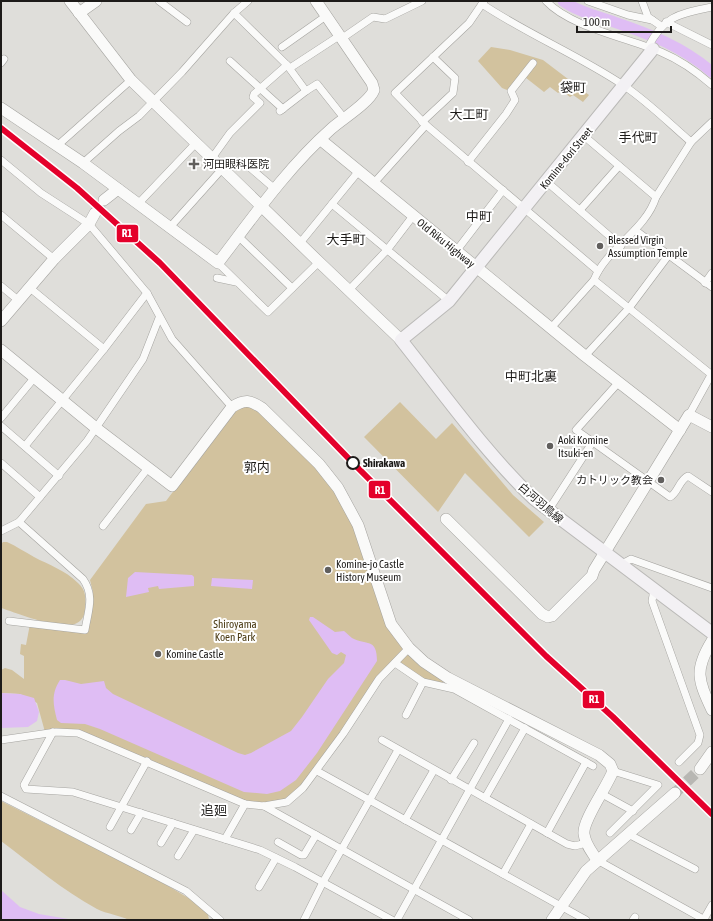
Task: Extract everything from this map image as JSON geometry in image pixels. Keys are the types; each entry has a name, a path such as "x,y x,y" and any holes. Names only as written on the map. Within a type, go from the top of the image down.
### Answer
{"main road":[{"name":"Komine-dori Street","path":"401,340 449,301 625,86 650,46"},
{"name":"白河羽鳥線","path":"401,340 481,441 517,483 548,511 712,634"}],"street":[{"path":"70,1 131,80 401,340"},
{"path":"79,13 96,1"},
{"path":"159,1 188,22"},
{"path":"83,163 118,131 139,116 182,72 234,14 248,1"},
{"path":"212,158 230,133 260,103 253,97 260,88 288,66 373,18 385,20 422,1"},
{"path":"546,1 562,13 583,24 650,46 683,63 712,85"},
{"path":"588,1 628,15 652,20 712,45"},
{"path":"642,1 648,18 652,20"},
{"path":"218,262 261,206 314,146 369,97 374,90 372,84 318,2"},
{"path":"598,271 468,162 424,123 395,93 469,23 483,3 512,24 597,69 625,86 691,142"},
{"path":"650,46 663,25 672,17 712,7"},
{"path":"234,14 288,66 306,91"},
{"path":"282,47 326,16"},
{"path":"374,184 424,123 453,93 455,78 433,57"},
{"path":"230,61 282,110 306,91 318,84 344,118"},
{"path":"468,162 506,114 515,100 511,91 533,63"},
{"path":"57,146 131,80"},
{"path":"1,108 83,163 138,204 171,226 218,262 268,312 319,262"},
{"path":"551,328 594,280 598,271 635,230 654,203 656,197 691,142 712,122"},
{"path":"584,136 656,197"},
{"name":"Old Riku Highway","path":"320,140 457,250 585,356 680,430"},
{"path":"138,204 196,143"},
{"path":"1,160 41,193 89,224 146,293 172,339 232,406"},
{"path":"171,226 226,162 247,165 276,190"},
{"path":"580,210 619,166"},
{"path":"300,243 358,172"},
{"path":"546,182 621,246"},
{"path":"104,200 118,189"},
{"path":"457,250 503,190"},
{"path":"332,204 449,301"},
{"path":"1,321 54,259 89,224 95,213"},
{"path":"1,215 54,259"},
{"path":"348,290 387,250 414,216"},
{"path":"635,230 668,256 712,287"},
{"path":"238,236 292,288"},
{"path":"585,356 629,308 668,256"},
{"path":"705,283 712,273"},
{"path":"217,278 237,282"},
{"path":"446,519 526,600 542,614 548,617 552,616 591,578 604,553 689,415 711,373 594,280"},
{"path":"1,286 18,300"},
{"path":"30,288 104,349"},
{"path":"25,446 63,401 146,293"},
{"path":"1,531 19,522 59,476 96,428 143,359 159,318"},
{"path":"1,350 96,428 172,486 232,406 243,400 252,401 262,408 318,464 338,488 358,525 391,624 409,648 446,682 593,766"},
{"path":"1,418 35,377"},
{"path":"619,382 576,430 592,443 670,497 673,495 684,478 688,476 712,492"},
{"path":"689,415 712,427"},
{"path":"1,426 59,476"},
{"path":"548,511 592,443"},
{"path":"1,463 40,497"},
{"path":"103,526 148,468"},
{"path":"9,621 85,630 91,596 89,588 83,580 19,522"},
{"path":"620,565 631,559 712,588"},
{"path":"654,590 652,601 700,735 698,743 679,762"},
{"path":"712,641 700,664 703,688 712,710"},
{"path":"1,740 53,732 84,734 246,804 264,806 287,802 304,788 379,679 409,648"},
{"path":"395,663 423,682 446,682 551,730 600,755 610,764 612,771 602,794 584,826 586,843 597,860 704,920 712,905"},
{"path":"406,715 423,682"},
{"path":"397,920 509,719"},
{"path":"485,798 525,728"},
{"path":"546,740 551,730"},
{"path":"53,732 24,785 24,788 29,790 73,792 260,850 323,882 392,920"},
{"path":"382,740 571,846 586,843"},
{"path":"451,780 474,743"},
{"path":"304,920 323,882 398,750"},
{"path":"700,769 712,752"},
{"path":"110,827 147,761"},
{"path":"547,833 586,762"},
{"path":"405,820 434,770"},
{"path":"317,771 586,920"},
{"path":"610,833 658,785 612,771"},
{"path":"552,920 586,870 675,793"},
{"path":"602,794 633,810"},
{"path":"1,796 186,891 220,920"},
{"path":"225,839 246,804"},
{"path":"264,806 470,920"},
{"path":"131,830 141,814"},
{"path":"161,843 173,823"},
{"path":"503,874 531,824"},
{"path":"178,856 194,830"},
{"path":"628,834 694,869"},
{"path":"278,842 301,855 304,855 316,835"},
{"path":"259,887 276,858"}],"green space":[{"path":"491,47 510,50 543,60 589,95 583,102 573,95 570,97 562,91 558,93 550,87 544,92 521,74 507,90 502,88 478,61"},
{"path":"400,402 436,439 452,423 513,495 544,522 529,537 465,473 438,512 364,437"},
{"name":"Shiroyama Koen Park","path":"252,406 315,466 346,507 403,647 403,652 307,782 290,798 285,801 273,803 260,803 242,800 78,730 45,732 37,703 20,694 1,693 1,670 5,668 12,670 24,679 24,656 20,654 21,644 26,645 30,624 87,631 93,592 90,580 146,504 166,501 235,410 240,407"},
{"path":"3,542 7,542 62,571 73,578 83,588 85,612 81,620 70,625 51,624 1,608 1,544"},
{"path":"407,654 444,680 442,684 423,680 398,661"},
{"path":"1,801 158,880 207,909 209,920 129,920 97,909 84,902 1,841"}],"shaded area":[{"path":"135,572 192,575 194,577 194,586 159,589 158,586 148,588 149,592 126,597 128,578"},
{"path":"212,578 253,580 252,589 211,586"},
{"path":"310,617 313,617 335,632 344,631 352,638 373,645 375,648 377,661 317,753 296,780 280,791 267,794 244,792 100,729 85,724 61,723 57,720 54,695 60,680 81,684 104,681 106,688 113,694 238,753 245,755 251,753 291,731 328,679 344,663 346,655 341,652 337,655 332,653 309,620"},
{"path":"1,693 20,694 34,698 39,712 37,721 28,727 1,728"},
{"path":"1,890 20,907 39,914 74,920 1,920"}],"waterway":[{"path":"563,1 582,11 640,31 666,42 690,55 712,72"}],"tunnel":[{"path":"95,213 104,200"},
{"path":"675,793 700,769"}],"transit line":[{"name":"R1","path":"1,128 77,188 160,263 353,463 546,656 613,717 712,814"}],"place":[{"name":"河田眼科医院","path":"194,164"},
{"name":"Blessed Virgin Assumption Temple","path":"600,246"},
{"name":"Aoki Komine Itsuki-en","path":"550,446"},
{"name":"Shirakawa","path":"353,463"},
{"name":"カトリック教会","path":"661,480"},
{"name":"Komine-jo Castle History Museum","path":"328,570"},
{"name":"Komine Castle","path":"158,654"}],"district":[{"name":"袋町","path":"573,87"},
{"name":"大工町","path":"469,114"},
{"name":"手代町","path":"638,137"},
{"name":"中町","path":"479,216"},
{"name":"大手町","path":"346,239"},
{"name":"中町北裏","path":"531,376"},
{"name":"郭内","path":"257,467"},
{"name":"追廻","path":"214,810"}]}
